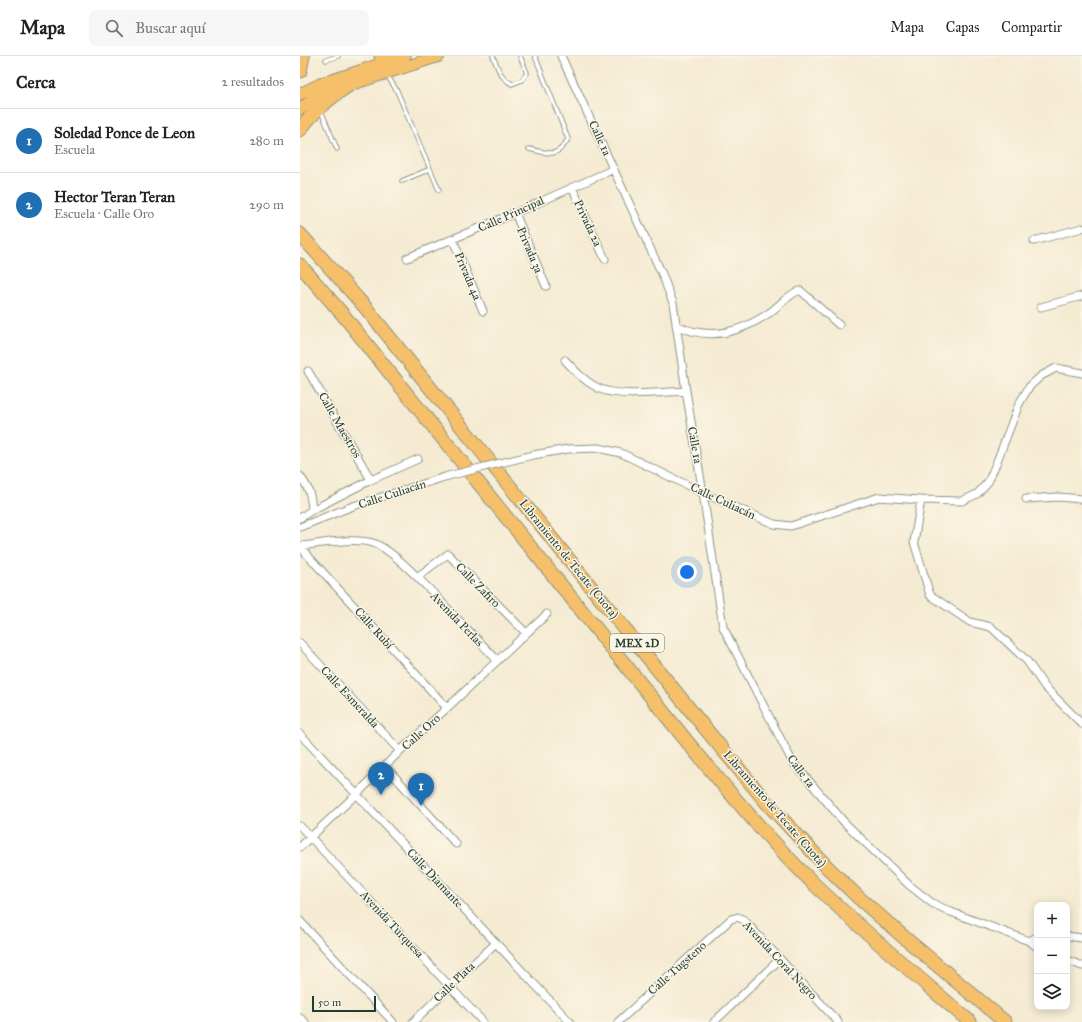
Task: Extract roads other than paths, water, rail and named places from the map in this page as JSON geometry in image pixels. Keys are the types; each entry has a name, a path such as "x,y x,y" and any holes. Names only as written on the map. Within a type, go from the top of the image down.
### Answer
{"highway":[{"path":"300,71 303,56"},
{"path":"300,130 326,101 349,85"},
{"path":"300,222 319,255"},
{"name":"Libramiento de Tecate (Cuota)","path":"300,234 365,308 704,727 777,813 828,868 859,898 1005,1022"},
{"name":"Libramiento de Tecate (Cuota)","path":"300,265 344,316 689,744 741,806 813,883 848,916 970,1022"},
{"path":"300,275 318,290 344,316"}],"main road":[{"path":"300,94 320,84 405,56"},
{"path":"300,109 314,99 349,85 383,64 439,56"}],"street":[{"name":"Calle 1a","path":"561,56 662,274 673,303 686,391 704,493 723,627 792,762 844,822 909,886 932,903 951,912 1029,941 1034,945"},
{"name":"Calle Principal","path":"407,258 453,240 614,169"},
{"name":"Privada 2a","path":"572,187 605,259"},
{"name":"Privada 3a","path":"515,213 546,286"},
{"path":"1034,241 1082,228"},
{"name":"Privada 4a","path":"453,240 483,311"},
{"path":"676,325 697,333 709,334 736,331 770,313 798,290 801,291 838,325"},
{"path":"1042,308 1082,296"},
{"path":"565,360 583,379 590,384 599,389 616,394 686,391"},
{"name":"Calle Culiacán","path":"300,527 353,506 448,476 533,455 568,449 598,448 630,456 704,493 774,524 791,526 879,497 962,501 977,494 988,482 1019,404 1029,387 1040,376 1056,368 1082,373"},
{"name":"Calle Maestros","path":"308,371 371,480"},
{"path":"300,518 312,510 371,480 418,459"},
{"path":"300,476 309,490 312,499 312,510"},
{"path":"1026,499 1058,497 1082,499"},
{"path":"921,500 914,542 930,595 970,622 991,627 1027,661 1045,687 1082,724"},
{"path":"300,547 331,542 363,541 374,543 396,558 417,577"},
{"name":"Calle Rubí","path":"300,547 448,708"},
{"name":"Calle Zafiro","path":"417,577 448,554 526,633"},
{"name":"Avenida Perlas","path":"417,577 497,660"},
{"name":"Calle Oro","path":"300,847 356,795 400,750 448,708 547,614"},
{"name":"Calle Esmeralda","path":"300,643 400,750"},
{"name":"Calle Diamante","path":"300,734 570,1022"},
{"path":"385,766 456,844"},
{"name":"Avenida Turquesa","path":"300,826 483,1022"},
{"name":"Avenida Coral Negro","path":"738,917 744,920 838,1022"},
{"name":"Calle Tugsteno","path":"618,1022 731,919 738,917"},
{"path":"300,921 393,1022"},
{"path":"1070,936 1082,938"},
{"path":"1029,941 1035,938"},
{"name":"Calle Plata","path":"413,1022 496,943"},
{"path":"714,1022 780,959"},
{"path":"1070,961 1082,966"},
{"path":"300,1018 305,1022"}],"lane":[{"path":"326,60 338,56"},
{"path":"493,56 498,70 504,79 512,84 522,80 527,73 520,56"},
{"path":"529,149 551,154 563,148 568,139 536,56"},
{"path":"383,64 397,91 439,190"},
{"path":"319,108 336,149"},
{"path":"402,181 430,168"}],"place":[{"name":"Hector Teran Teran","path":"381,795"},
{"name":"Soledad Ponce de Leon","path":"421,806"}]}
